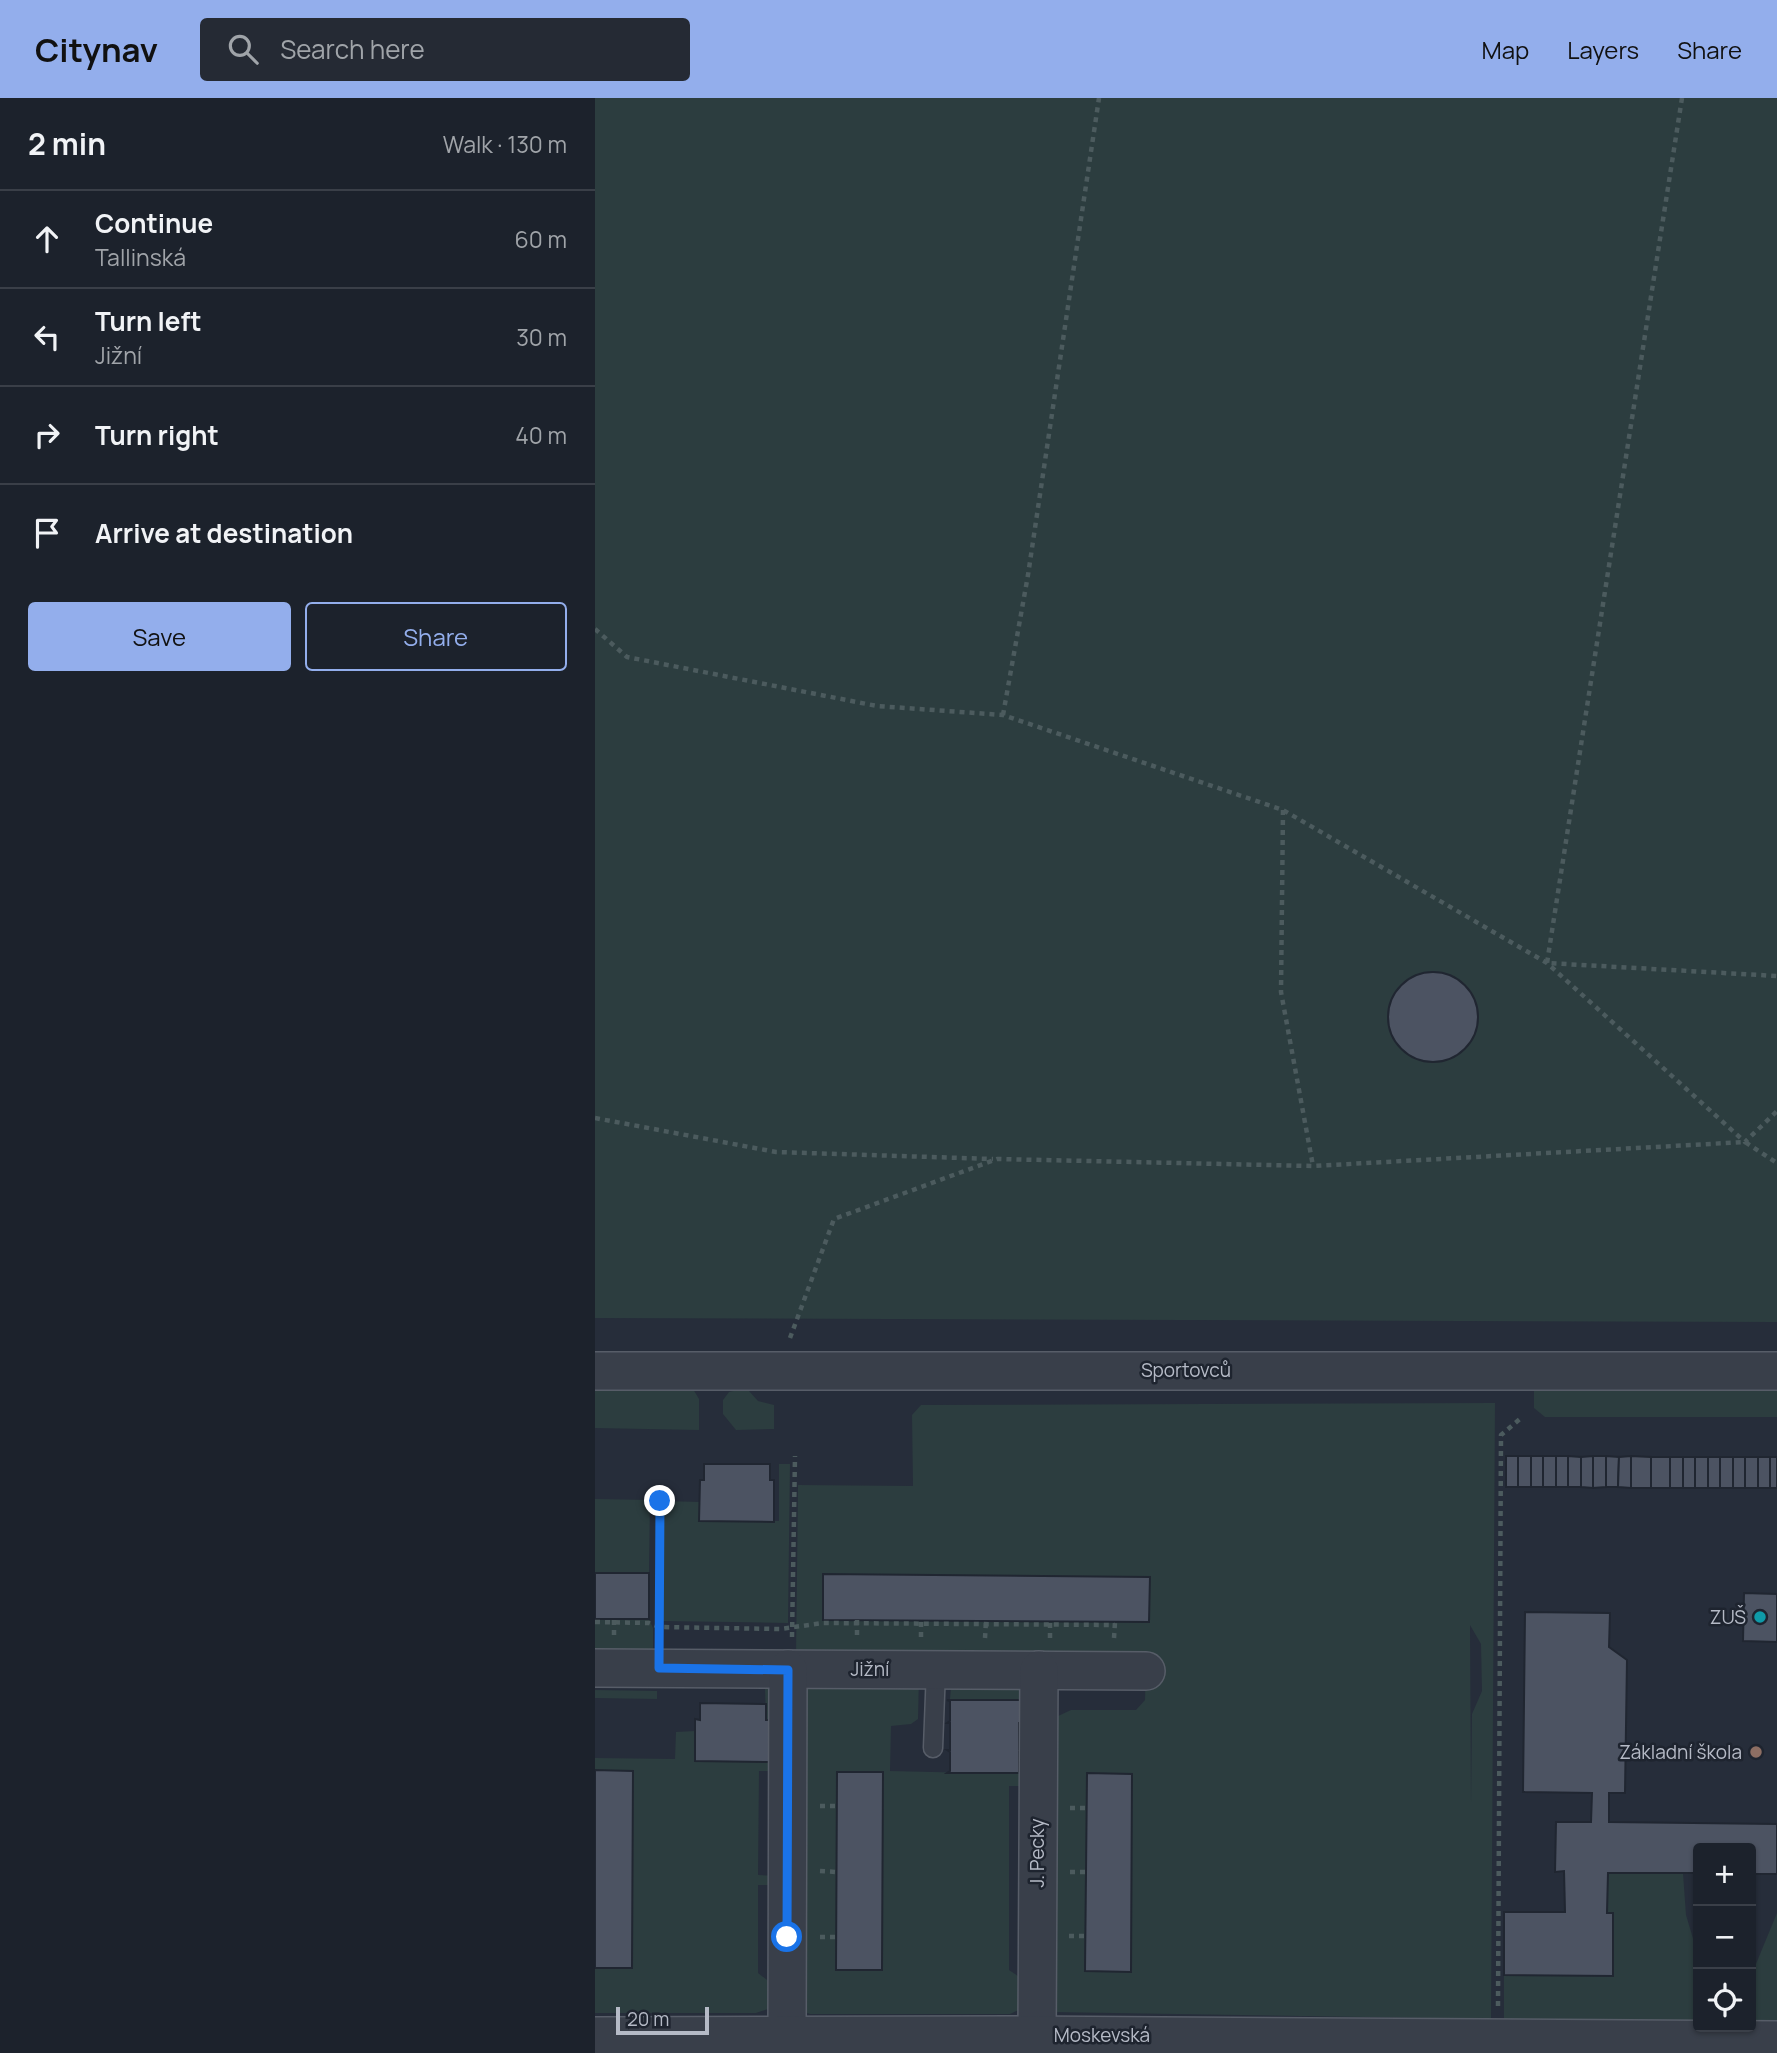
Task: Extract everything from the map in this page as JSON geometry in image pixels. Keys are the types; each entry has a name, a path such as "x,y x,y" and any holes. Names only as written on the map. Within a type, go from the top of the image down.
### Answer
{"street":[{"name":"Sportovců","path":"595,1371 1777,1371"},
{"name":"Jižní","path":"595,1668 1146,1671"},
{"path":"787,2034 790,1669"},
{"name":"J. Pecky","path":"1037,2035 1039,1670"},
{"name":"Moskevská","path":"595,2036 787,2034 1777,2040"}],"lane":[{"path":"933,1748 936,1670"}],"path":[{"path":"1003,715 1028,575 1099,98"},
{"path":"1547,963 1682,98"},
{"path":"595,629 627,657 877,706 1003,715 1283,810 1547,963 1745,1142 1777,1163"},
{"path":"1283,810 1281,992 1313,1166"},
{"path":"1547,963 1777,976"},
{"path":"595,1118 776,1152 1313,1166 1745,1142 1777,1111"},
{"path":"772,1370 791,1336 834,1219 997,1159"},
{"path":"1498,2011 1501,1435 1521,1418"},
{"path":"790,1669 795,1456"},
{"path":"659,1668 660,1501"},
{"path":"595,1622 649,1623 659,1627 792,1627 823,1623 1115,1625"}],"shaded area":[{"path":"595,98 1777,98 1777,1322 595,1318"},
{"path":"1534,1386 1777,1387 1777,1417 1545,1417 1534,1408"},
{"path":"595,1387 693,1389 699,1399 699,1430 595,1428"},
{"path":"742,1389 749,1391 758,1401 774,1405 774,1429 736,1430 723,1414 723,1400 729,1392"},
{"path":"1495,1403 1491,2019 1048,2012 1056,1717 1071,1710 1136,1710 1145,1700 1146,1663 796,1656 798,1485 913,1486 912,1415 921,1405","holes":["823,1575 1149,1577 1149,1622 823,1620","1470,1625 1481,1644 1482,1691 1472,1714 1471,1804","1087,1774 1132,1774 1131,1972 1085,1971"]},
{"path":"779,1464 790,1464 788,1623 662,1621 663,1501 700,1502 700,1521 779,1521"},
{"path":"595,1499 650,1500 649,1573 595,1573"},
{"path":"595,1619 649,1619 653,1628 653,1661 595,1661"},
{"path":"952,1676 1012,1680 1025,1692 1030,1786 1009,1786 1009,1970 1030,1984 1025,2007 1010,2014 810,2014 802,2011 795,1708 807,1682 919,1677 918,1719 911,1724 891,1726 890,1771 1022,1774 1019,1772 1019,1752 1022,1750 1019,1750 1019,1723 1022,1721 1022,1700 950,1699"},
{"path":"700,1684 773,1687 780,1771 759,1771 758,1875 780,1876 780,1885 758,1885 758,1973 780,1990 771,2008 756,2013 595,2013 595,1968 632,1968 633,1771 595,1770 595,1758 675,1759 676,1732 695,1731 695,1761 769,1762 769,1720 766,1720 765,1688 698,1687"},
{"path":"595,1690 657,1691 657,1699 595,1698"},
{"path":"1608,1873 1683,1873 1686,1915 1693,1938 1693,2022 1504,2021 1504,1975 1612,1976 1613,1914 1607,1913"},
{"path":"1777,1913 1777,2023 1756,2022 1756,1964"}],"building":[{"path":"1433,972 1450,976 1465,985 1474,1000 1478,1017 1474,1034 1465,1049 1450,1058 1433,1062 1416,1058 1401,1049 1392,1034 1388,1017 1392,1000 1401,985 1416,976"},
{"path":"1506,1456 1518,1456 1518,1487 1506,1487"},
{"path":"1518,1456 1531,1456 1531,1487 1518,1487"},
{"path":"1531,1456 1543,1456 1543,1487 1531,1487"},
{"path":"1543,1456 1556,1456 1556,1487 1543,1487"},
{"path":"1556,1456 1568,1456 1568,1487 1556,1487"},
{"path":"1568,1456 1581,1457 1581,1487 1568,1487"},
{"path":"1593,1456 1593,1488 1581,1487 1581,1457"},
{"path":"1593,1456 1606,1456 1606,1487 1593,1488"},
{"path":"1606,1456 1619,1457 1618,1487 1606,1487"},
{"path":"1631,1456 1631,1488 1618,1487 1619,1457"},
{"path":"1631,1456 1651,1457 1651,1488 1631,1488"},
{"path":"1651,1457 1670,1457 1670,1488 1651,1488"},
{"path":"1670,1457 1683,1457 1683,1488 1670,1488"},
{"path":"1683,1457 1695,1457 1695,1488 1683,1488"},
{"path":"1695,1457 1708,1457 1708,1488 1695,1488"},
{"path":"1708,1457 1720,1457 1720,1488 1708,1488"},
{"path":"1720,1457 1733,1457 1733,1488 1720,1488"},
{"path":"1733,1457 1745,1457 1745,1488 1733,1488"},
{"path":"1745,1457 1758,1457 1758,1488 1745,1488"},
{"path":"1758,1457 1770,1457 1770,1488 1758,1488"},
{"path":"1770,1457 1777,1457 1777,1488 1770,1488"},
{"path":"704,1464 770,1464 770,1480 774,1480 774,1522 699,1521 700,1480 704,1480"},
{"path":"595,1573 649,1573 649,1619 595,1619"},
{"path":"823,1574 1150,1577 1149,1622 823,1620"},
{"name":"ZUŠ","path":"1744,1593 1777,1594 1777,1642 1743,1641"},
{"path":"1525,1612 1610,1613 1609,1647 1627,1660 1625,1793 1609,1793 1609,1822 1777,1824 1777,1874 1756,1874 1756,1843 1693,1843 1693,1873 1608,1873 1607,1913 1613,1913 1613,1976 1504,1975 1504,1912 1565,1912 1564,1871 1555,1872 1556,1822 1591,1822 1592,1793 1523,1792"},
{"path":"947,1700 1022,1700 1020,1721 1023,1723 1019,1723 1019,1750 1023,1752 1019,1752 1019,1772 1023,1773 947,1773 950,1771 950,1752 947,1750 950,1750 950,1723 947,1723 950,1721 950,1701"},
{"path":"700,1703 766,1704 766,1720 770,1720 770,1762 695,1761 695,1719 700,1720"},
{"path":"595,1770 633,1771 632,1968 595,1968"},
{"path":"837,1772 883,1772 882,1970 836,1970"},
{"path":"1087,1773 1132,1774 1131,1972 1085,1971"}],"place":[{"name":"ZUŠ","path":"1760,1617"},
{"name":"Základní škola","path":"1756,1752"}],"route":[{"path":"660,1501 659,1668 788,1670 787,1937"}]}
